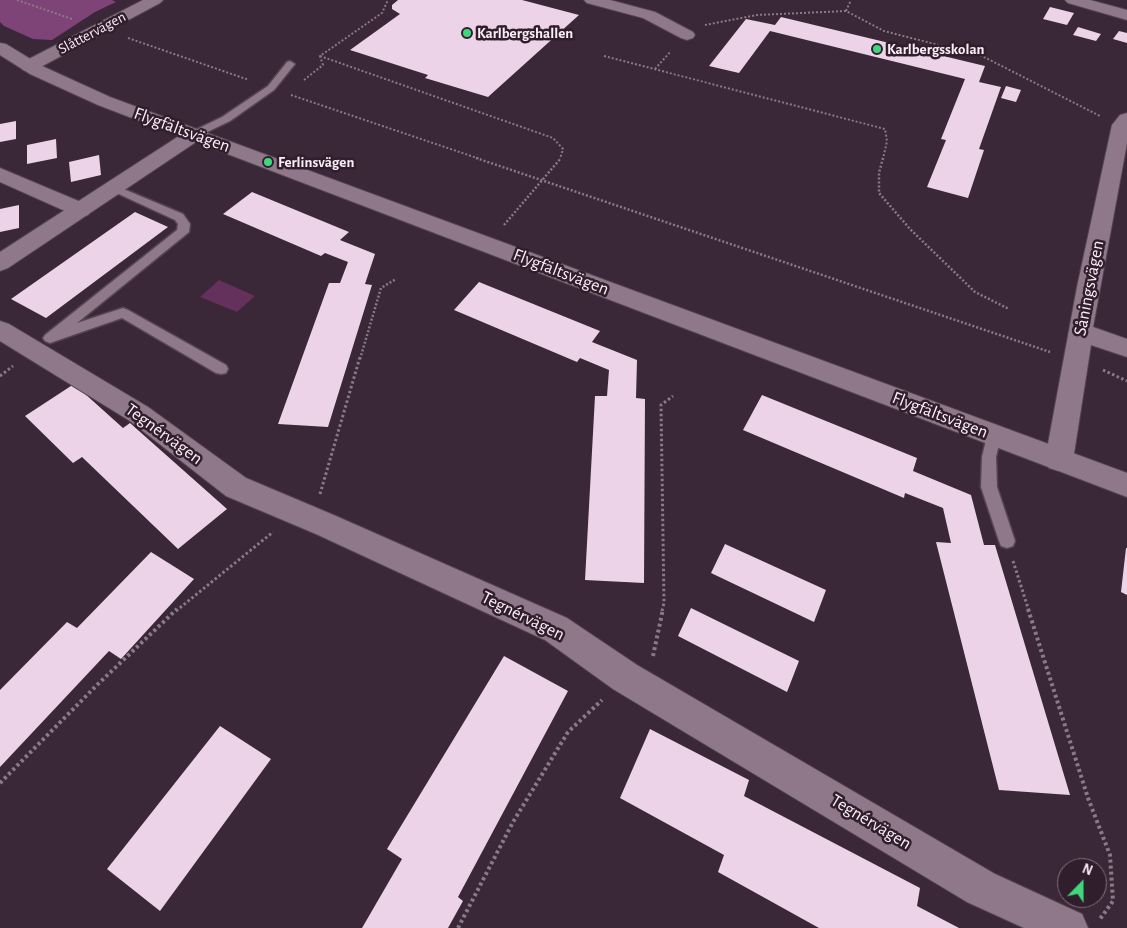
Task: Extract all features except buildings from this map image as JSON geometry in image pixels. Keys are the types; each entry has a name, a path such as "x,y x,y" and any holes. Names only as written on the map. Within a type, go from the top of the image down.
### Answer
{"street":[{"name":"Slåttervägen","path":"30,66 155,0"},
{"path":"592,0 649,15 687,35"},
{"path":"1073,0 1127,14"},
{"name":"Flygfältsvägen","path":"0,48 68,86 1127,485"},
{"name":"Såningsvägen","path":"1059,460 1081,332 1124,122"},
{"path":"0,263 195,134"},
{"path":"0,174 81,210"},
{"name":"Tegnérvägen","path":"0,330 42,344 236,487 303,515 556,629 636,683 981,888 1068,928"},
{"path":"1081,332 1127,348"}],"lane":[{"path":"195,134 226,119 271,88 290,64"},
{"path":"42,344 183,232 184,224 179,217 114,188"},
{"path":"42,344 122,313 221,368"},
{"path":"994,436 989,457 989,487 1007,541"}],"path":[{"path":"17,0 271,88 1076,360 1107,371 1127,381"},
{"path":"320,56 382,13 388,0"},
{"path":"846,11 851,0"},
{"path":"687,35 704,25 740,18 819,10 846,11 884,31 982,56 1082,108 1124,122"},
{"path":"286,93 324,65 320,56"},
{"path":"320,56 553,138 563,150 562,156 544,180 504,225"},
{"path":"604,56 885,129 887,141 879,173 879,193 910,229 975,292 1009,309"},
{"path":"0,783 97,685 180,606 281,526 303,515 381,288 396,279"},
{"path":"458,928 513,822 568,732 636,683 664,603 661,405 673,396"},
{"path":"1007,541 1088,798 1110,855 1113,901 1099,921"}],"shaded area":[{"path":"0,0 112,0 116,2 95,12 52,40 33,39 4,26 0,22"},
{"path":"219,280 255,296 237,312 200,297"}],"place":[{"name":"Karlbergshallen","path":"467,33"},
{"name":"Karlbergsskolan","path":"877,49"},
{"name":"Ferlinsvägen","path":"268,162"}]}
